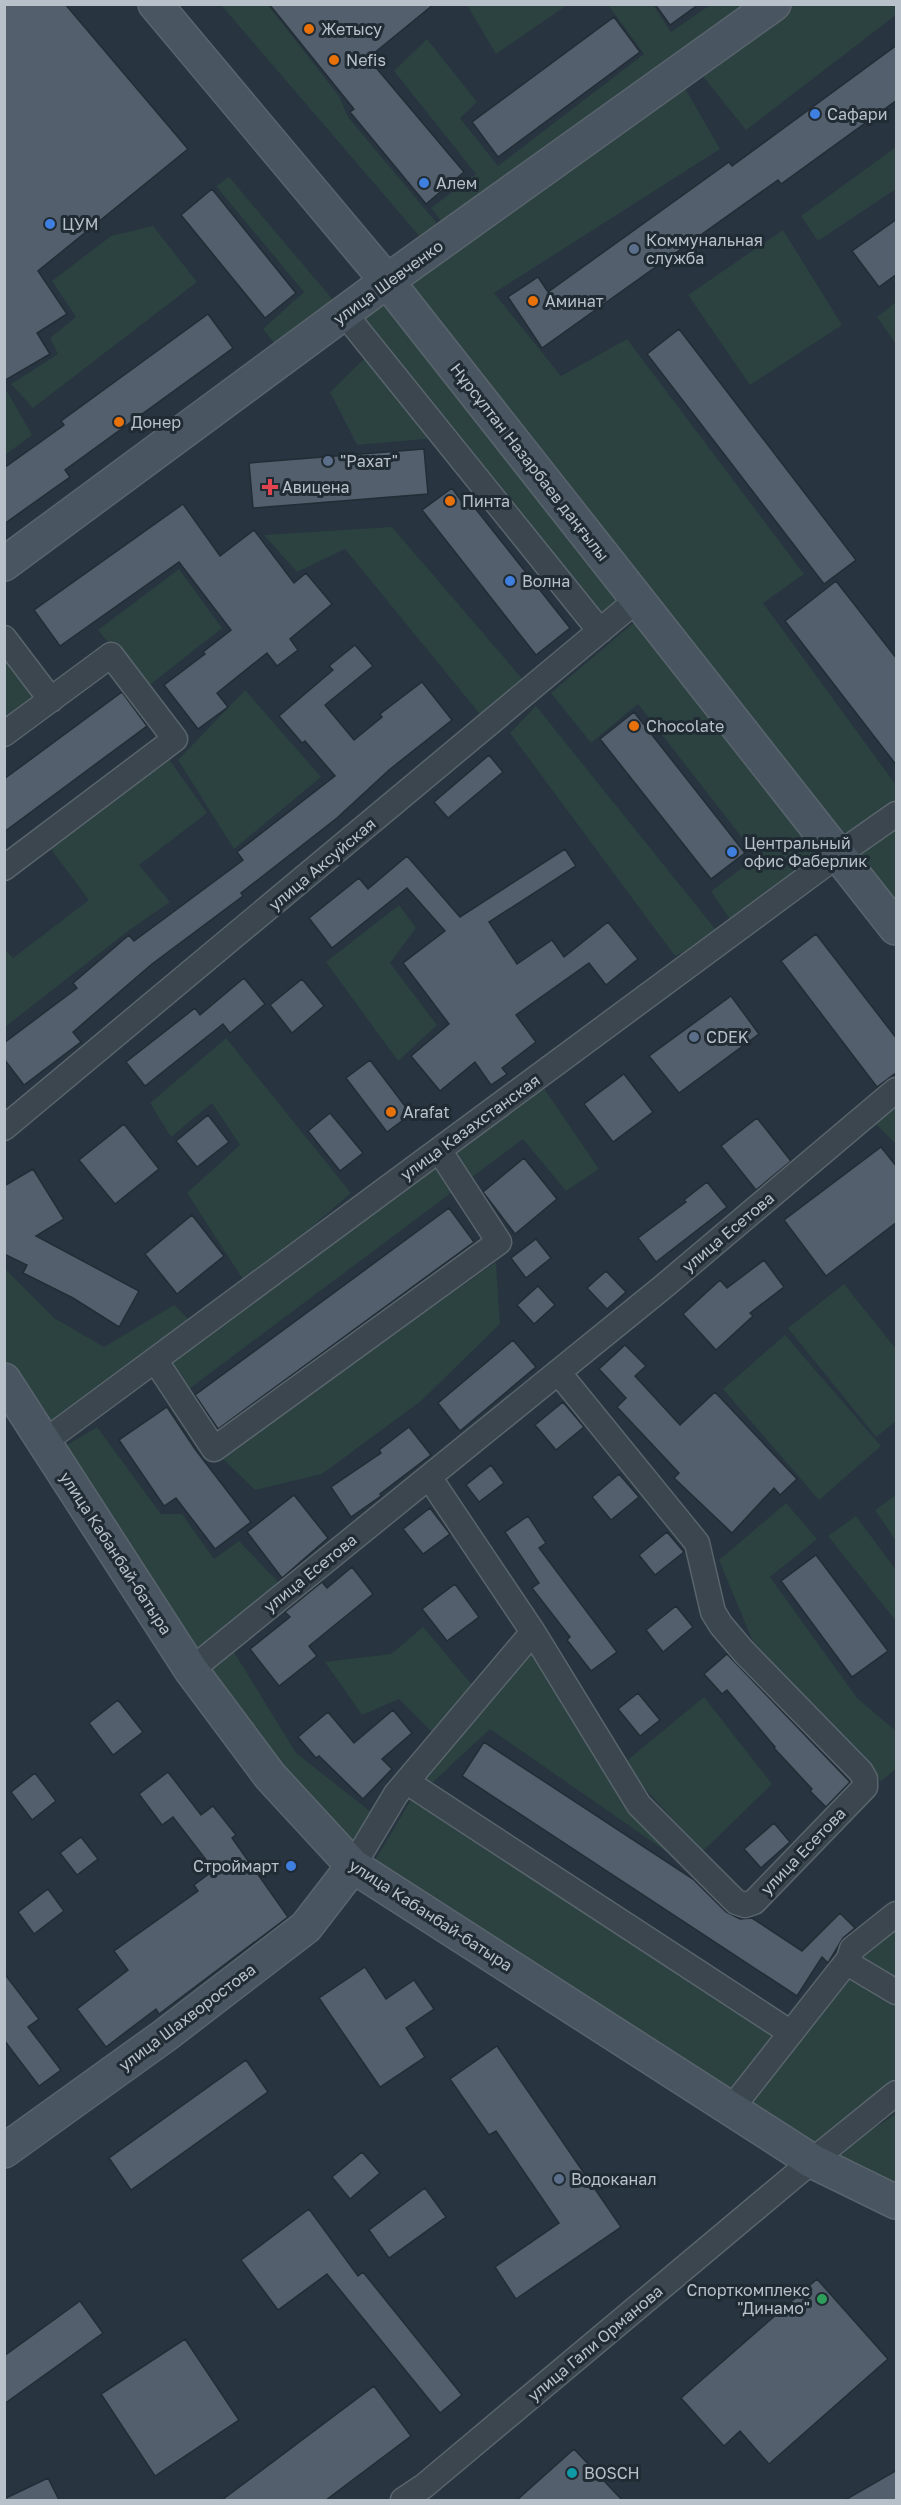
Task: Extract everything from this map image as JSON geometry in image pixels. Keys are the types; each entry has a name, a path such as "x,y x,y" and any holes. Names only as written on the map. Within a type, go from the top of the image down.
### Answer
{"main road":[{"name":"Нұрсұлтан Назарбаев даңғылы","path":"155,4 387,281 897,928"},
{"name":"улица Шевченко","path":"4,564 387,281 774,4"},
{"name":"улица Кабанбай-батыра","path":"4,1380 191,1670 270,1776 353,1866 812,2161 897,2202"},
{"name":"улица Шахворостова","path":"4,2151 164,2036 306,1927 353,1866"}],"street":[{"path":"344,313 600,631"},
{"name":"улица Аксуйская","path":"4,1128 638,599"},
{"path":"4,638 51,700"},
{"path":"4,734 111,655 175,739 4,868"},
{"name":"улица Казахстанская","path":"44,1442 839,854 897,814"},
{"name":"улица Есетова","path":"191,1670 663,1287 897,1090"},
{"path":"155,1360 214,1449 499,1242 439,1150"},
{"name":"улица Есетова","path":"429,1477 533,1632 639,1805 736,1902 745,1905 754,1902 865,1787 865,1779 861,1772 744,1652 721,1625 713,1612 702,1556 691,1533 558,1372"},
{"path":"353,1866 396,1794 533,1632"},
{"path":"407,1782 791,2033"},
{"path":"731,2109 849,1959 852,1949 897,1914"},
{"path":"849,1959 854,1967 897,1992"},
{"name":"улица Гали Орманова","path":"403,2500 424,2486 812,2161 897,2094"}],"green space":[{"path":"221,5 268,5 339,96 348,117 445,233 428,246"},
{"path":"467,5 567,5 496,54"},
{"path":"608,5 653,5 671,32 710,5 760,5 446,227 431,208 476,174 394,71 427,39 477,102 460,118 498,166 644,54"},
{"path":"795,5 896,5 896,15 746,130 701,74"},
{"path":"682,83 720,149 494,293 561,376 627,339 804,574 763,603 896,785 896,804 840,841 407,284"},
{"path":"896,147 896,189 818,241 801,216"},
{"path":"229,177 339,307 279,349 263,329 304,292 216,186"},
{"path":"153,226 197,282 33,408 11,384 58,354 50,338 76,317 52,281 111,236"},
{"path":"783,230 842,325 750,385 688,295"},
{"path":"391,299 629,595 599,620 360,321"},
{"path":"896,302 896,344 877,317"},
{"path":"369,354 435,438 357,445 330,392"},
{"path":"7,391 32,435 5,455 4,393"},
{"path":"392,527 525,682 483,718 345,549 297,572 264,535"},
{"path":"179,569 222,628 146,688 98,630"},
{"path":"638,619 824,851 733,924 711,891 757,857 638,704 591,743 551,693"},
{"path":"4,644 44,698 4,726"},
{"path":"245,690 321,777 234,849 178,760"},
{"path":"536,706 720,935 675,956 510,733"},
{"path":"169,759 207,813 139,865 170,902 128,931 5,1027 5,950 13,958 89,900 50,848"},
{"path":"896,827 896,903 857,852"},
{"path":"399,905 416,928 390,963 437,1025 398,1061 326,962"},
{"path":"226,1038 351,1193 246,1284 187,1193 240,1145 212,1103 171,1137 150,1103"},
{"path":"543,1087 599,1169 566,1191 523,1139 185,1392 171,1362"},
{"path":"896,1101 896,1144 873,1121"},
{"path":"496,1262 500,1324 421,1401 322,1474 255,1490 220,1456"},
{"path":"4,1268 54,1318 104,1347 174,1305 193,1324 47,1431 5,1363"},
{"path":"844,1284 896,1349 896,1421 876,1437 788,1328"},
{"path":"785,1335 881,1446 819,1500 723,1389"},
{"path":"97,1427 161,1514 182,1514 214,1559 239,1541 279,1583 193,1655 62,1448"},
{"path":"896,1495 896,1541 875,1510"},
{"path":"786,1503 817,1539 770,1577 857,1698 896,1731 896,1769 881,1781 754,1644 719,1560"},
{"path":"856,1516 896,1570 896,1621 828,1536"},
{"path":"423,1627 474,1687 432,1732 399,1699 362,1715 325,1662 391,1654"},
{"path":"532,1642 690,1868 490,1729 431,1784 419,1775"},
{"path":"234,1652 296,1753 371,1812 352,1854 200,1671"},
{"path":"704,1697 772,1784 702,1852 623,1764"},
{"path":"414,1795 797,2044 847,1972 896,2002 896,2080 813,2144 372,1865"},
{"path":"896,1930 896,1979 861,1958"},
{"path":"896,2114 896,2189 828,2158"}],"building":[{"name":"ЦУМ","path":"4,4 65,4 188,149 38,271 67,314 37,333 50,354 4,381"},
{"path":"269,4 434,4 368,58 464,172 426,204 350,112 354,109"},
{"path":"655,4 699,4 670,25"},
{"path":"614,17 640,52 498,157 472,122"},
{"path":"897,45 897,100 781,184 778,180 542,348 508,297 538,277 548,292 729,162 732,166"},
{"path":"212,189 296,293 265,318 181,215"},
{"path":"897,219 897,274 879,287 852,251"},
{"path":"208,314 233,348 65,470 70,477 4,524 4,468 64,425 61,421"},
{"path":"679,329 856,560 824,584 647,354"},
{"path":"424,449 428,494 253,508 249,463"},
{"path":"452,488 462,502 467,498 570,628 536,655 422,510"},
{"path":"183,504 220,556 254,530 294,583 306,573 332,604 290,639 298,650 277,666 267,653 217,693 228,707 198,729 164,685 205,654 203,652 231,630 179,562 60,646 34,610"},
{"path":"836,581 897,659 897,766 785,621"},
{"path":"355,645 373,666 325,705 354,740 382,717 380,714 422,682 452,720 389,770 337,818 241,893 243,896 152,964 73,1032 81,1042 24,1085 4,1059 4,1043 77,988 73,983 129,935 134,941 243,860 237,852 335,776 305,741 302,743 279,716 333,670 329,666"},
{"path":"122,692 147,726 4,832 4,779"},
{"path":"634,712 745,853 711,879 600,739"},
{"path":"489,755 503,772 448,818 434,802"},
{"path":"565,849 576,866 489,922 517,964 552,940 564,957 608,922 638,959 606,985 589,963 516,1015 536,1042 502,1068 507,1074 491,1085 475,1062 440,1091 411,1056 449,1024 403,963 445,931 407,888 332,948 309,918 359,878 368,889 407,856 460,917"},
{"path":"816,934 897,1039 897,1072 877,1087 781,961"},
{"path":"244,978 265,1004 230,1033 223,1024 145,1086 126,1062 195,1008 200,1015"},
{"path":"302,979 324,1006 292,1033 270,1005"},
{"path":"731,996 759,1034 679,1093 649,1056"},
{"path":"370,1060 411,1114 387,1132 346,1078"},
{"path":"624,1074 653,1112 613,1142 584,1104"},
{"path":"330,1113 363,1153 340,1171 308,1131"},
{"path":"208,1115 229,1142 197,1167 176,1141"},
{"path":"757,1118 791,1161 756,1190 721,1146"},
{"path":"124,1124 159,1169 115,1204 79,1160"},
{"path":"881,1147 897,1167 897,1222 826,1276 784,1220"},
{"path":"524,1158 557,1199 515,1234 483,1192"},
{"path":"33,1169 64,1219 36,1236 139,1291 119,1327 73,1298 23,1273 27,1265 4,1254 4,1186"},
{"path":"707,1182 727,1207 656,1262 638,1238 686,1202 684,1200"},
{"path":"449,1208 474,1242 218,1429 195,1395"},
{"path":"192,1215 224,1256 177,1294 145,1254"},
{"path":"536,1239 551,1258 526,1278 511,1258"},
{"path":"764,1260 784,1287 750,1313 753,1316 716,1350 683,1314 720,1280 727,1288"},
{"path":"606,1271 626,1292 607,1309 587,1288"},
{"path":"538,1286 555,1305 534,1324 517,1305"},
{"path":"513,1340 536,1367 460,1431 438,1403"},
{"path":"625,1345 646,1366 635,1376 680,1425 715,1392 797,1479 780,1495 774,1488 732,1533 674,1478 679,1473 617,1407 626,1398 599,1369"},
{"path":"563,1402 584,1427 556,1450 535,1425"},
{"path":"167,1407 195,1449 251,1522 215,1549 176,1498 164,1506 119,1440"},
{"path":"409,1427 431,1455 351,1517 331,1487 381,1453 379,1450"},
{"path":"491,1465 504,1483 479,1502 466,1485"},
{"path":"619,1474 639,1497 611,1520 592,1497"},
{"path":"294,1495 328,1538 282,1578 247,1532"},
{"path":"430,1508 450,1534 423,1554 403,1529"},
{"path":"528,1516 546,1543 539,1548 617,1652 591,1671 567,1640 570,1637 532,1588 539,1583 505,1532"},
{"path":"667,1532 684,1552 655,1575 639,1555"},
{"path":"816,1555 888,1651 852,1677 781,1581"},
{"path":"352,1567 373,1594 309,1646 317,1656 279,1686 250,1649 290,1617 285,1612 322,1582 327,1588"},
{"path":"455,1584 479,1617 447,1641 422,1609"},
{"path":"676,1606 693,1627 663,1652 646,1630"},
{"path":"727,1654 850,1782 826,1807 810,1791 812,1789 774,1748 727,1690 722,1694 704,1674"},
{"path":"638,1693 660,1720 640,1736 618,1709"},
{"path":"118,1700 143,1732 113,1755 89,1723"},
{"path":"393,1710 412,1733 382,1759 392,1769 363,1799 319,1756 316,1758 298,1737 328,1712 354,1743"},
{"path":"484,1742 693,1879 726,1912 740,1919 752,1918 802,1951 840,1913 855,1928 843,1938 828,1963 822,1957 797,1996 462,1776"},
{"path":"168,1772 201,1815 213,1806 236,1835 232,1838 288,1917 159,2014 156,2009 106,2047 77,2009 128,1970 114,1951 198,1891 194,1885 214,1870 173,1817 162,1825 139,1794"},
{"path":"35,1773 56,1801 32,1820 11,1792"},
{"path":"774,1823 790,1842 761,1868 744,1849"},
{"path":"81,1837 98,1859 77,1875 60,1853"},
{"path":"48,1889 64,1911 34,1934 18,1912"},
{"path":"365,1967 386,1999 414,1980 434,2009 406,2028 425,2057 380,2087 319,1998"},
{"path":"4,1973 39,2019 28,2027 61,2070 39,2086 4,2040"},
{"name":"Водоканал","path":"497,2046 621,2227 516,2299 495,2267 559,2223 496,2131 489,2135 450,2079"},
{"path":"246,2060 268,2092 131,2190 109,2158"},
{"path":"362,2152 380,2173 350,2199 332,2177"},
{"path":"425,2188 446,2217 389,2258 369,2230"},
{"path":"309,2209 358,2276 363,2272 462,2395 440,2413 327,2274 278,2310 241,2260"},
{"path":"817,2279 888,2359 769,2464 740,2431 724,2446 681,2398"},
{"path":"80,2301 103,2333 4,2404 4,2356"},
{"path":"185,2339 239,2420 155,2476 101,2394"},
{"path":"374,2386 411,2436 326,2500 222,2500"},
{"name":"BOSCH","path":"574,2449 622,2500 517,2500"},
{"path":"897,2470 897,2500 845,2500"},
{"path":"48,2478 59,2500 4,2500 4,2499"}],"place":[{"name":"Жетысу","path":"309,29"},
{"name":"Nefis","path":"334,60"},
{"name":"Сафари","path":"815,114"},
{"name":"Алем","path":"424,183"},
{"name":"ЦУМ","path":"50,224"},
{"name":"Коммунальная служба","path":"634,249"},
{"name":"Аминат","path":"533,301"},
{"name":"Донер","path":"119,422"},
{"name":"\"Рахат\"","path":"328,461"},
{"name":"Авицена","path":"270,487"},
{"name":"Пинта","path":"450,501"},
{"name":"Волна","path":"510,581"},
{"name":"Chocolate","path":"634,726"},
{"name":"Центральный офис Фаберлик","path":"732,852"},
{"name":"CDEK","path":"694,1037"},
{"name":"Arafat","path":"391,1112"},
{"name":"Строймарт","path":"291,1866"},
{"name":"Водоканал","path":"559,2179"},
{"name":"Спорткомплекс \"Динамо\"","path":"822,2299"},
{"name":"BOSCH","path":"572,2473"}]}
